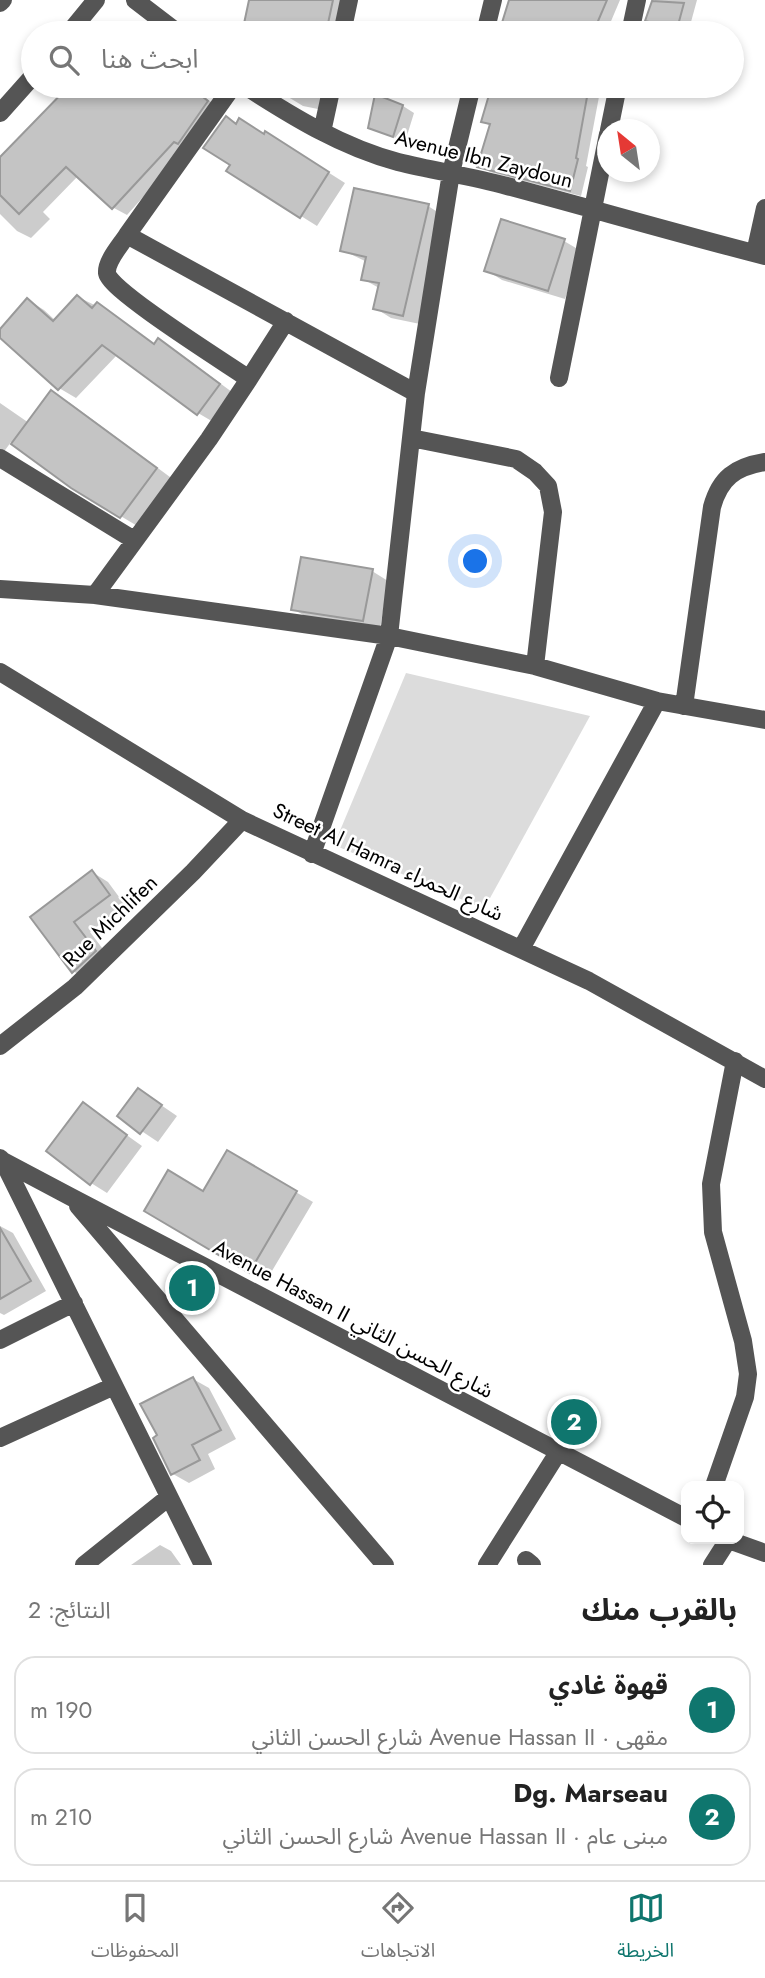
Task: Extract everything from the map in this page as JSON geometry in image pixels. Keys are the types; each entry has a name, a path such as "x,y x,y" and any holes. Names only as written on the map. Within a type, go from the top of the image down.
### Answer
{"street":[{"path":"79,21 96,0"},
{"path":"135,0 162,21"},
{"path":"345,21 349,0"},
{"path":"488,21 493,0"},
{"path":"633,21 637,0"},
{"path":"0,113 21,89"},
{"path":"224,98 127,235 109,264 107,274 110,281 134,302 249,379"},
{"name":"Avenue Ibn Zaydoun","path":"264,98 301,122 395,161 487,180 760,254"},
{"path":"322,132 329,98"},
{"path":"312,854 389,636 416,393 450,173 469,98"},
{"path":"611,119 615,98"},
{"path":"559,378 597,182"},
{"path":"760,254 765,208"},
{"path":"127,235 416,393"},
{"path":"95,595 209,439 286,321"},
{"path":"411,438 516,459 535,472 548,486 554,512 536,666"},
{"path":"0,458 134,540"},
{"path":"684,706 712,507 717,491 730,474 765,462"},
{"path":"0,589 95,595 389,636 536,666 657,701 765,720"},
{"name":"Street Al Hamra شارع الحمراء","path":"0,672 242,820 589,981 765,1079"},
{"path":"521,949 657,701"},
{"name":"Rue Michlifen","path":"0,1046 75,987 193,872 242,820"},
{"path":"717,1481 745,1397 748,1374 743,1341 713,1232 711,1184 735,1061"},
{"path":"2,1160 203,1565"},
{"name":"Avenue Hassan II شارع الحسن الثاني","path":"2,1160 681,1515"},
{"path":"71,1197 385,1565"},
{"path":"0,1340 74,1304"},
{"path":"0,1438 114,1386"},
{"path":"487,1565 559,1451"},
{"path":"84,1565 169,1497"},
{"path":"712,1565 724,1544"},
{"path":"741,1544 765,1553"}],"shaded area":[{"path":"406,673 590,716 484,909 334,845"}],"building":[{"path":"249,0 333,0 329,21 245,21"},
{"path":"509,0 607,0 598,21 503,21"},
{"path":"652,1 684,3 679,21 645,21"},
{"path":"57,98 204,98 208,101 178,144 174,142 112,209 66,167 19,214 0,195 0,157"},
{"path":"374,98 385,98 403,105 393,137 368,128"},
{"path":"488,98 587,98 576,158 578,159 570,191 477,167 490,124 481,122"},
{"path":"226,116 236,124 239,118 264,134 265,131 329,172 300,218 226,171 230,165 203,148"},
{"path":"354,188 429,204 403,316 373,309 379,283 361,280 366,257 340,251"},
{"path":"501,219 565,239 548,291 484,271"},
{"path":"77,295 92,308 97,302 154,344 158,338 220,384 197,415 102,345 58,390 0,338 0,329 27,298 53,321"},
{"path":"51,390 157,468 120,518 71,488 11,444"},
{"path":"301,557 373,569 363,621 291,610"},
{"path":"92,870 110,895 74,922 96,951 72,973 30,917"},
{"path":"138,1088 162,1105 140,1134 117,1116"},
{"path":"83,1102 127,1135 90,1185 46,1151"},
{"path":"227,1150 297,1191 249,1273 144,1211 168,1170 203,1191"},
{"path":"0,1228 31,1281 0,1299"},
{"path":"193,1377 221,1430 192,1445 200,1460 171,1475 153,1438 157,1435 140,1404"}],"place":[{"name":"قهوة غادي","path":"192,1288"},
{"name":"Dg. Marseau","path":"574,1422"}]}
